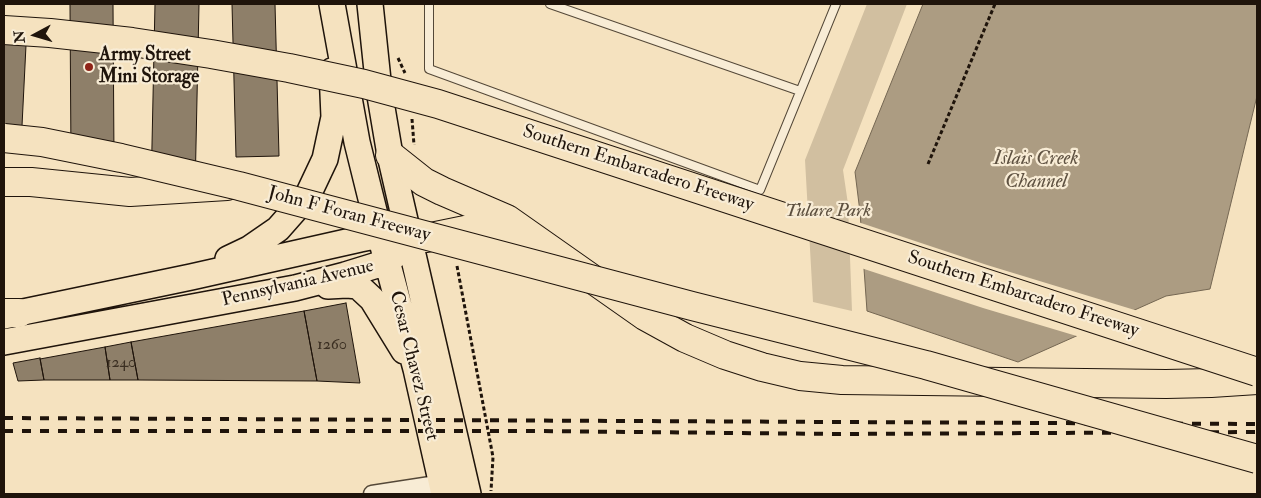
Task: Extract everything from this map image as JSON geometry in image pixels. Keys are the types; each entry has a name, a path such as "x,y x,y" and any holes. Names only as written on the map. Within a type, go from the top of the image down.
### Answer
{"highway":[{"name":"Southern Embarcadero Freeway","path":"4,30 132,42 210,54 355,82 429,101 1257,372"},
{"name":"John F Foran Freeway","path":"4,138 42,142 121,158 239,186 692,306 926,365 1257,459"},
{"path":"390,155 424,182 507,219 645,316 685,338 725,355 762,367 800,376 828,379 1166,384 1257,380"},
{"path":"4,182 31,182 130,192 239,186"},
{"path":"411,241 470,229 533,238"}],"main road":[{"name":"Cesar Chavez Street","path":"330,4 358,142 380,235 416,369 455,488"},
{"path":"191,277 249,250 278,230 308,195 325,159 334,116 330,4"},
{"name":"Cesar Chavez Street","path":"370,4 379,90 390,155 411,241 455,488"},
{"name":"Pennsylvania Avenue","path":"9,314 191,277 380,235 411,241"},
{"name":"Pennsylvania Avenue","path":"4,342 295,288 387,262 411,241"},
{"path":"295,288 347,284 358,286 372,299 416,369"}],"street":[{"path":"372,494 455,488"}],"lane":[{"path":"429,4 430,69 760,190 836,4"},
{"path":"550,4 569,7 800,91"}],"path":[{"path":"928,164 995,4"}],"green space":[{"name":"Tulare Park","path":"867,4 907,4 843,170 848,204 852,311 813,302 805,160"}],"water":[{"name":"Islais Creek Channel","path":"923,4 1257,4 1257,96 1210,289 1166,296 1018,362 867,311 860,212 855,172"}],"pier":[{"path":"858,222 987,265 1138,311 1080,337 983,308 861,268"}],"building":[{"path":"70,4 113,4 114,159 71,159"},
{"path":"155,4 199,4 195,192 151,191"},
{"path":"232,4 275,4 279,156 236,157"},
{"path":"4,23 27,25 21,146 4,145"},
{"path":"346,303 360,383 317,381 304,311"},
{"path":"304,311 317,381 138,380 131,342"},
{"path":"131,342 138,380 110,380 105,347"},
{"path":"105,347 110,380 44,380 40,359"},
{"path":"40,358 44,380 18,381 13,363"}],"railway":[{"path":"4,418 1257,424"},
{"path":"4,431 534,431 836,434 1257,432"}],"place":[{"name":"Army Street Mini Storage","path":"89,67"}]}
